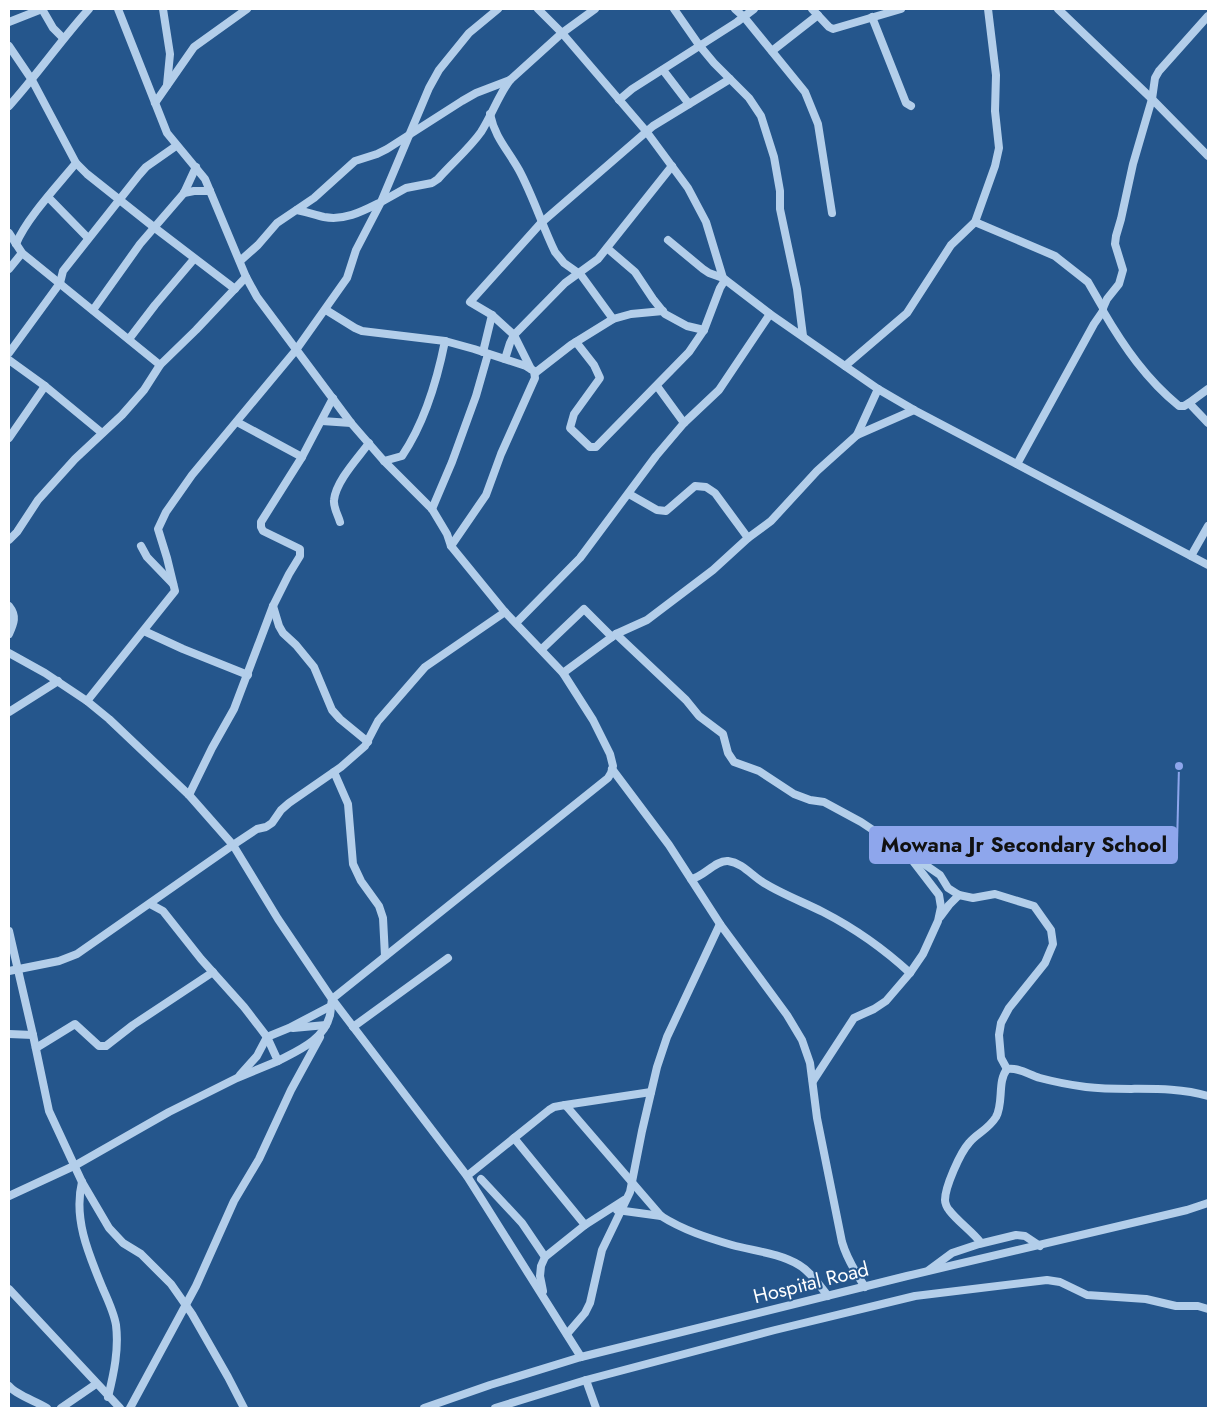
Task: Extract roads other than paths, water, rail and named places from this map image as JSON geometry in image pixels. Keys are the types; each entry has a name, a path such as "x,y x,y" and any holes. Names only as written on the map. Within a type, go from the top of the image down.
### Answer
{"street":[{"path":"9,22 42,9 53,28 63,38"},
{"path":"9,106 88,9"},
{"path":"118,9 167,133 176,146 196,167 210,191 246,277 257,297 351,423 384,461 432,509 447,534 451,546 505,612 563,672 604,739 612,760 612,769 608,778 384,956 332,1002 289,1028 267,1037 257,1056 237,1078"},
{"path":"164,9 170,54 166,87"},
{"path":"155,103 194,47 246,9"},
{"path":"87,701 175,591 158,529 166,512 192,475 296,350 326,310 347,278 356,250 381,202 429,88 439,70 469,33 498,9"},
{"path":"538,9 562,33 646,131 688,188 706,222 724,279 704,330 690,352 596,447 590,447 570,428 580,404 600,378 594,365 576,342"},
{"path":"297,210 326,218 338,218 361,212 406,188 432,183 438,179 480,133 510,80 562,33 595,9"},
{"path":"674,9 699,45 758,109 761,116 774,157 780,191 780,209 803,336"},
{"path":"734,9 744,17 805,92 818,124 832,213"},
{"path":"619,100 632,88 663,70 754,9"},
{"path":"812,9 833,29 901,9"},
{"path":"845,366 907,313 951,245 975,222 995,166 999,148 994,111 996,75 988,9"},
{"path":"1058,9 1152,99 1208,156"},
{"path":"772,51 818,15"},
{"path":"1017,464 1094,324 1119,284 1123,270 1115,244 1116,236 1133,164 1152,99 1155,78 1159,71 1208,16"},
{"path":"872,17 906,102 911,106"},
{"path":"9,46 32,80 76,163 194,259 235,289"},
{"path":"663,70 689,104"},
{"path":"451,546 486,495 501,454 532,384 533,371 514,335 492,315 470,302 541,223 646,131 662,119 730,79"},
{"path":"240,261 258,245 277,223 314,198 355,161 377,154 469,97 510,80"},
{"path":"490,114 495,132 505,150 518,167 541,223 559,258 578,272 613,319"},
{"path":"9,353 60,283 63,270 119,199 146,167 176,146"},
{"path":"16,244 20,234 76,163"},
{"path":"505,360 514,335 560,288 578,272 598,259 672,166"},
{"path":"93,310 131,256 184,193 196,167"},
{"path":"184,193 210,191"},
{"path":"48,197 88,238"},
{"path":"975,222 1055,256 1088,282 1116,334 1146,373 1180,406 1189,403 1208,389"},
{"path":"9,233 22,252 160,364"},
{"path":"668,240 703,269 724,279 770,314 845,366 914,410 1208,565"},
{"path":"607,248 635,272 663,311 676,321 704,330"},
{"path":"9,269 22,252"},
{"path":"129,339 194,259"},
{"path":"9,540 17,532 38,500 75,459 122,415 144,390 160,364 196,330 246,277"},
{"path":"326,310 362,331 445,341 486,353 533,371"},
{"path":"533,371 613,319 631,314 663,311"},
{"path":"516,623 580,558 684,423 719,390 770,314"},
{"path":"432,509 476,396 492,315"},
{"path":"384,461 402,456 419,427 435,382 445,341"},
{"path":"9,360 45,386 102,433"},
{"path":"9,438 45,386"},
{"path":"657,386 684,423"},
{"path":"857,435 878,388"},
{"path":"190,795 212,748 234,709 274,606 301,552 300,548 263,531 261,522 302,458 333,398"},
{"path":"1189,403 1208,423"},
{"path":"563,672 614,635 647,620 713,570 771,520 817,471 857,435 914,410"},
{"path":"322,421 351,423"},
{"path":"237,422 302,458"},
{"path":"340,522 334,506 336,492 369,443"},
{"path":"628,494 657,510 666,511 695,486 706,487 715,493 748,538"},
{"path":"1191,556 1208,526"},
{"path":"141,546 147,557 174,585"},
{"path":"9,606 13,611 15,622 9,634"},
{"path":"274,606 278,626 314,667 332,710 368,742"},
{"path":"542,650 584,609 686,700 699,716 723,734 730,758 734,762 758,771 794,794 810,800 824,802 861,822 940,875 948,888 959,895 973,898 995,894 1034,906 1053,935 1053,944 1045,963 1000,1022 1001,1058 1008,1069"},
{"path":"9,972 59,961 77,954 258,828 266,827 272,823 281,810 289,803 334,772 368,742 378,721 425,667 505,612"},
{"path":"266,626 278,626"},
{"path":"144,631 248,675"},
{"path":"9,653 58,681 87,701 190,795 233,845 332,1002 467,1176 581,1357"},
{"path":"9,712 58,681"},
{"path":"612,769 669,844 720,924 802,1040 810,1063 817,1118 842,1242 846,1256 853,1269 866,1286"},
{"path":"334,772 348,804 353,864 361,881 379,906 383,918 384,956"},
{"path":"906,852 939,896 941,907 938,921"},
{"path":"691,879 702,876 721,862 728,861 740,865 764,883 851,928 888,952 910,973"},
{"path":"813,1081 854,1018 874,1009 886,1000 910,973 923,954 938,921 959,895"},
{"path":"159,898 163,911 267,1037 278,1061"},
{"path":"150,904 163,911"},
{"path":"567,1334 585,1313 590,1303 602,1250 630,1192 651,1092 667,1037 720,924"},
{"path":"9,932 49,1111 62,1141 76,1165 82,1182 110,1228 123,1243 158,1269 171,1284 224,1369 244,1408"},
{"path":"353,1027 448,958"},
{"path":"36,1048 75,1024 99,1046 106,1046 133,1025 213,972"},
{"path":"130,1408 186,1306 234,1200 259,1159 291,1090 324,1029 330,1016 332,1002"},
{"path":"289,1028 324,1029"},
{"path":"9,1196 76,1165 169,1112 237,1078 278,1061 309,1044 324,1029"},
{"path":"9,1034 33,1035"},
{"path":"1008,1069 1014,1068 1039,1078 1086,1087 1168,1088 1197,1092 1208,1096"},
{"path":"981,1243 948,1210 944,1202 958,1160 963,1151 970,1142 985,1131 997,1116 1001,1103 1004,1076 1008,1069"},
{"path":"467,1176 554,1107 651,1092"},
{"path":"564,1105 661,1216 690,1232 774,1255 799,1265 813,1276 828,1296"},
{"path":"514,1138 585,1225"},
{"path":"478,1193 484,1162"},
{"path":"481,1179 522,1223 545,1257"},
{"path":"82,1182 78,1207 87,1250 116,1323 117,1347 113,1378 108,1397"},
{"path":"544,1296 540,1276 542,1261 545,1257 585,1225 627,1197"},
{"name":"Hospital Road","path":"424,1408 490,1384 581,1357 866,1286 1187,1210 1208,1203"},
{"path":"610,1209 661,1216"},
{"path":"928,1272 952,1254 981,1243 1016,1235 1025,1236 1040,1246"},
{"path":"495,1408 586,1380 915,1296 1047,1280 1060,1282 1087,1295 1146,1299 1176,1306 1198,1306 1208,1309"},
{"path":"9,1290 120,1408"},
{"path":"586,1380 596,1408"},
{"path":"61,1408 96,1384"},
{"path":"9,1386 13,1391 47,1408"}],"place":[{"name":"Mowana Jr Secondary School","path":"1179,766"}]}
